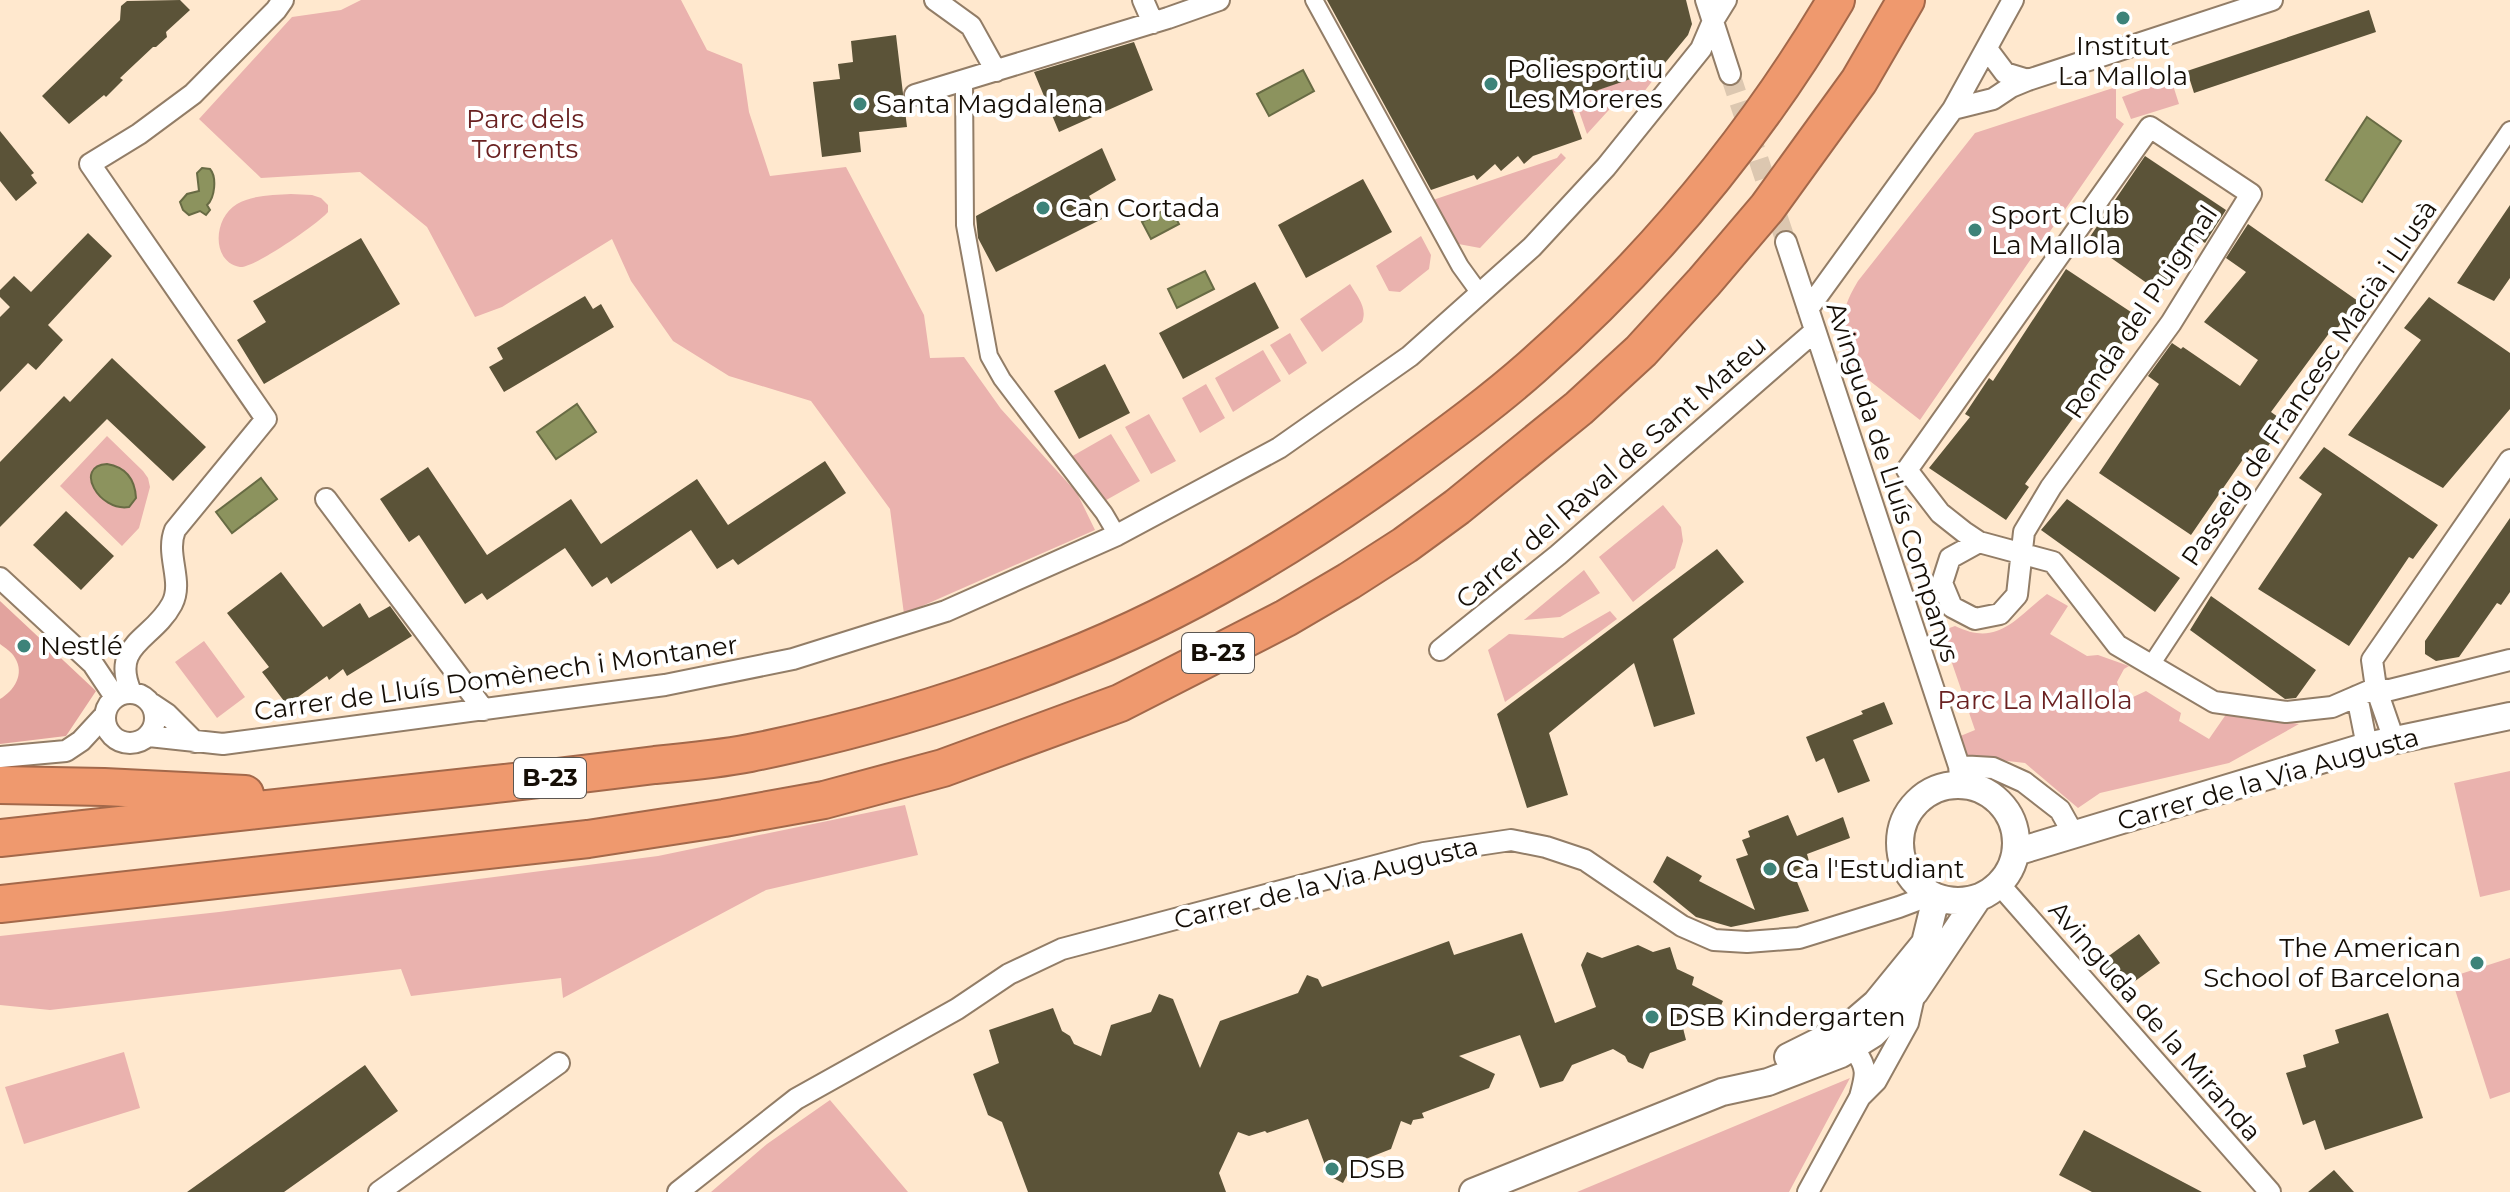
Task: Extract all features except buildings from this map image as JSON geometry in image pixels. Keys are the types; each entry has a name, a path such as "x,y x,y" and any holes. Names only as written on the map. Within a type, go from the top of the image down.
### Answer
{"highway":[{"name":"B-23","path":"0,838 727,757 810,740 923,709 1006,682 1089,649 1255,566 1334,517 1457,428 1533,366 1664,235 1774,97 1836,0"},
{"name":"B-23","path":"0,904 588,839 724,818 824,800 943,768 1120,703 1286,618 1405,545 1506,469 1579,408 1641,351 1767,208 1859,81 1906,0"},
{"path":"0,785 358,799"}],"street":[{"path":"152,704 156,715 155,727 149,736 129,744 111,735 106,725 117,702 125,659 170,608 176,595 171,545 175,530 266,419 90,164 139,134 193,94 283,0"},
{"path":"935,0 971,26 996,71"},
{"path":"1143,0 1153,23"},
{"path":"915,95 1219,0"},
{"path":"1314,0 1460,266 1481,295"},
{"path":"1706,0 1730,74"},
{"name":"Carrer de Lluís Domènech i Montaner","path":"149,736 223,744 665,685 793,659 946,611 1117,535 1279,448 1410,356 1481,295 1532,247 1606,167 1701,49 1726,0"},
{"path":"1808,309 1953,109 2013,0"},
{"path":"1953,109 1993,99 2020,83 2272,0"},
{"path":"1987,49 2005,73 2020,83"},
{"path":"964,80 965,225 989,356 1002,379 1104,513 1117,535"},
{"path":"1969,81 2020,83"},
{"name":"Ronda del Puigmal","path":"2150,127 2251,194 2171,323 2051,487 2024,532 2021,554 1979,542 1940,513 1907,470 2150,127"},
{"name":"Passeig de Francesc Macià i Llusà","path":"2151,665 2352,360 2510,130"},
{"name":"Avinguda de Lluís Companys","path":"1786,242 1960,776"},
{"name":"Carrer del Raval de Sant Mateu","path":"1440,650 1558,555 1815,331"},
{"path":"2367,746 2366,692 2372,660 2510,460"},
{"path":"326,499 484,710"},
{"path":"1979,542 1950,558 1942,583 1952,607 1975,619 2000,614 2017,595 2021,554 2053,562 2117,645 2214,702 2286,712 2332,707 2366,692 2390,690 2510,660"},
{"path":"0,578 93,664 117,702"},
{"path":"2366,692 2394,740"},
{"path":"0,757 66,751 81,741 117,702 143,696 167,714 195,742"},
{"name":"Carrer de la Via Augusta","path":"2016,852 2367,746 2510,716"},
{"path":"1989,891 1959,901 1935,896 1916,884 1906,869 1900,842 1903,824 1912,808 1926,795 1960,776 1993,768 2024,782 2060,810 2074,835"},
{"path":"1722,1092 1768,1082 1841,1054 1873,1034 1915,992 1989,891 2010,869 2016,852 2013,823 2003,806 1960,776"},
{"name":"Carrer de la Via Augusta","path":"678,1192 796,1099 957,1009 1009,974 1062,949 1424,853 1511,840 1546,847 1585,860 1682,926 1714,940 1747,942 1799,938 1935,896"},
{"name":"Avinguda de la Miranda","path":"1989,891 2270,1192"},
{"path":"1473,1192 1722,1092 1760,1069 1848,1027 1876,1003 1925,943 1935,896"},
{"path":"1860,1097 1876,1081 1908,1023 1915,992"},
{"path":"1808,1192 1860,1097 1866,1072 1856,1052 1841,1054"},
{"path":"390,1189 559,1063"}],"green space":[{"name":"Parc dels Torrents","path":"361,0 681,0 707,50 742,64 749,112 770,176 846,167 924,315 930,358 964,357 1001,409 1077,493 1095,530 904,614 890,509 811,401 729,376 673,341 631,281 612,239 502,307 475,317 427,227 360,172 261,178 199,119 292,17 341,10"},
{"path":"1663,67 1637,101 1617,101 1587,134 1579,111 1573,113 1569,100"},
{"path":"2171,79 2179,104 2131,119 2122,97"},
{"name":"Sport Club La Mallola","path":"2116,87 2116,118 2124,124 1920,420 1848,364 1844,312 1858,281 1975,133"},
{"path":"1561,153 1566,158 1480,248 1453,243 1430,201 1557,158"},
{"path":"291,194 321,198 328,205 328,212 300,235 247,266 240,267 224,257 220,249 220,229 229,211 249,199"},
{"path":"1421,236 1431,255 1429,269 1400,292 1389,291 1376,266"},
{"path":"1350,284 1363,307 1362,322 1322,352 1300,319"},
{"path":"1290,333 1307,363 1289,375 1270,345"},
{"path":"1263,350 1281,381 1233,412 1215,378"},
{"path":"1206,384 1225,418 1200,433 1182,398"},
{"path":"1149,414 1176,461 1151,474 1125,427"},
{"path":"1111,434 1140,481 1101,503 1069,458"},
{"path":"107,436 143,471 150,487 139,528 122,546 60,486"},
{"path":"1663,505 1681,527 1683,541 1675,568 1633,602 1599,557"},
{"path":"1584,570 1600,593 1560,617 1524,620"},
{"name":"Parc La Mallola","path":"2047,594 2068,606 2050,634 2087,656 2098,655 2129,666 2117,682 2120,691 2133,697 2146,691 2181,713 2179,721 2209,739 2227,713 2299,724 2229,763 2100,793 2078,808 2025,763 1964,756 1958,737 1975,730 1941,631 1955,626 1970,632 1995,632 2015,621"},
{"path":"1610,611 1617,619 1505,702 1488,650 1509,634 1563,638"},
{"path":"204,641 245,697 217,718 175,662"},
{"path":"2510,771 2510,890 2480,897 2454,783"},
{"path":"905,805 918,855 766,890 563,998 561,978 411,996 401,969 50,1010 0,1005 0,936 219,912 658,856"},
{"path":"2510,958 2510,1092 2490,1099 2451,977"},
{"path":"124,1052 140,1108 24,1144 5,1087"},
{"path":"1850,1078 1789,1192 1577,1192"},
{"path":"830,1100 908,1192 711,1192 767,1144"}],"shaded area":[{"path":"1303,70 1314,91 1269,116 1257,94"},
{"path":"2367,117 2401,141 2362,202 2326,180"},
{"path":"202,168 210,169 214,177 213,193 207,205 210,210 206,215 200,211 189,215 180,202 187,194 199,191 197,173"},
{"path":"1170,207 1179,224 1151,239 1142,222"},
{"path":"1205,271 1214,289 1177,308 1168,289"},
{"path":"577,404 596,432 556,459 537,432"},
{"path":"107,464 124,471 131,480 136,498 129,507 108,503 94,488 92,472"},
{"path":"261,478 277,499 232,533 216,512"},
{"name":"Nestlé","path":"0,601 96,691 66,736 0,744 0,699 14,687 19,670 14,656 0,644"}],"tunnel":[{"path":"1730,74 1786,242"}],"place":[{"name":"Institut La Mallola","path":"2123,18"},
{"name":"Poliesportiu Les Moreres","path":"1491,84"},
{"name":"Santa Magdalena","path":"860,104"},
{"name":"Can Cortada","path":"1043,208"},
{"name":"Sport Club La Mallola","path":"1975,230"},
{"name":"Nestlé","path":"24,646"},
{"name":"Ca l'Estudiant","path":"1770,869"},
{"name":"The American School of Barcelona","path":"2477,963"},
{"name":"DSB Kindergarten","path":"1652,1017"},
{"name":"DSB","path":"1332,1169"}]}
